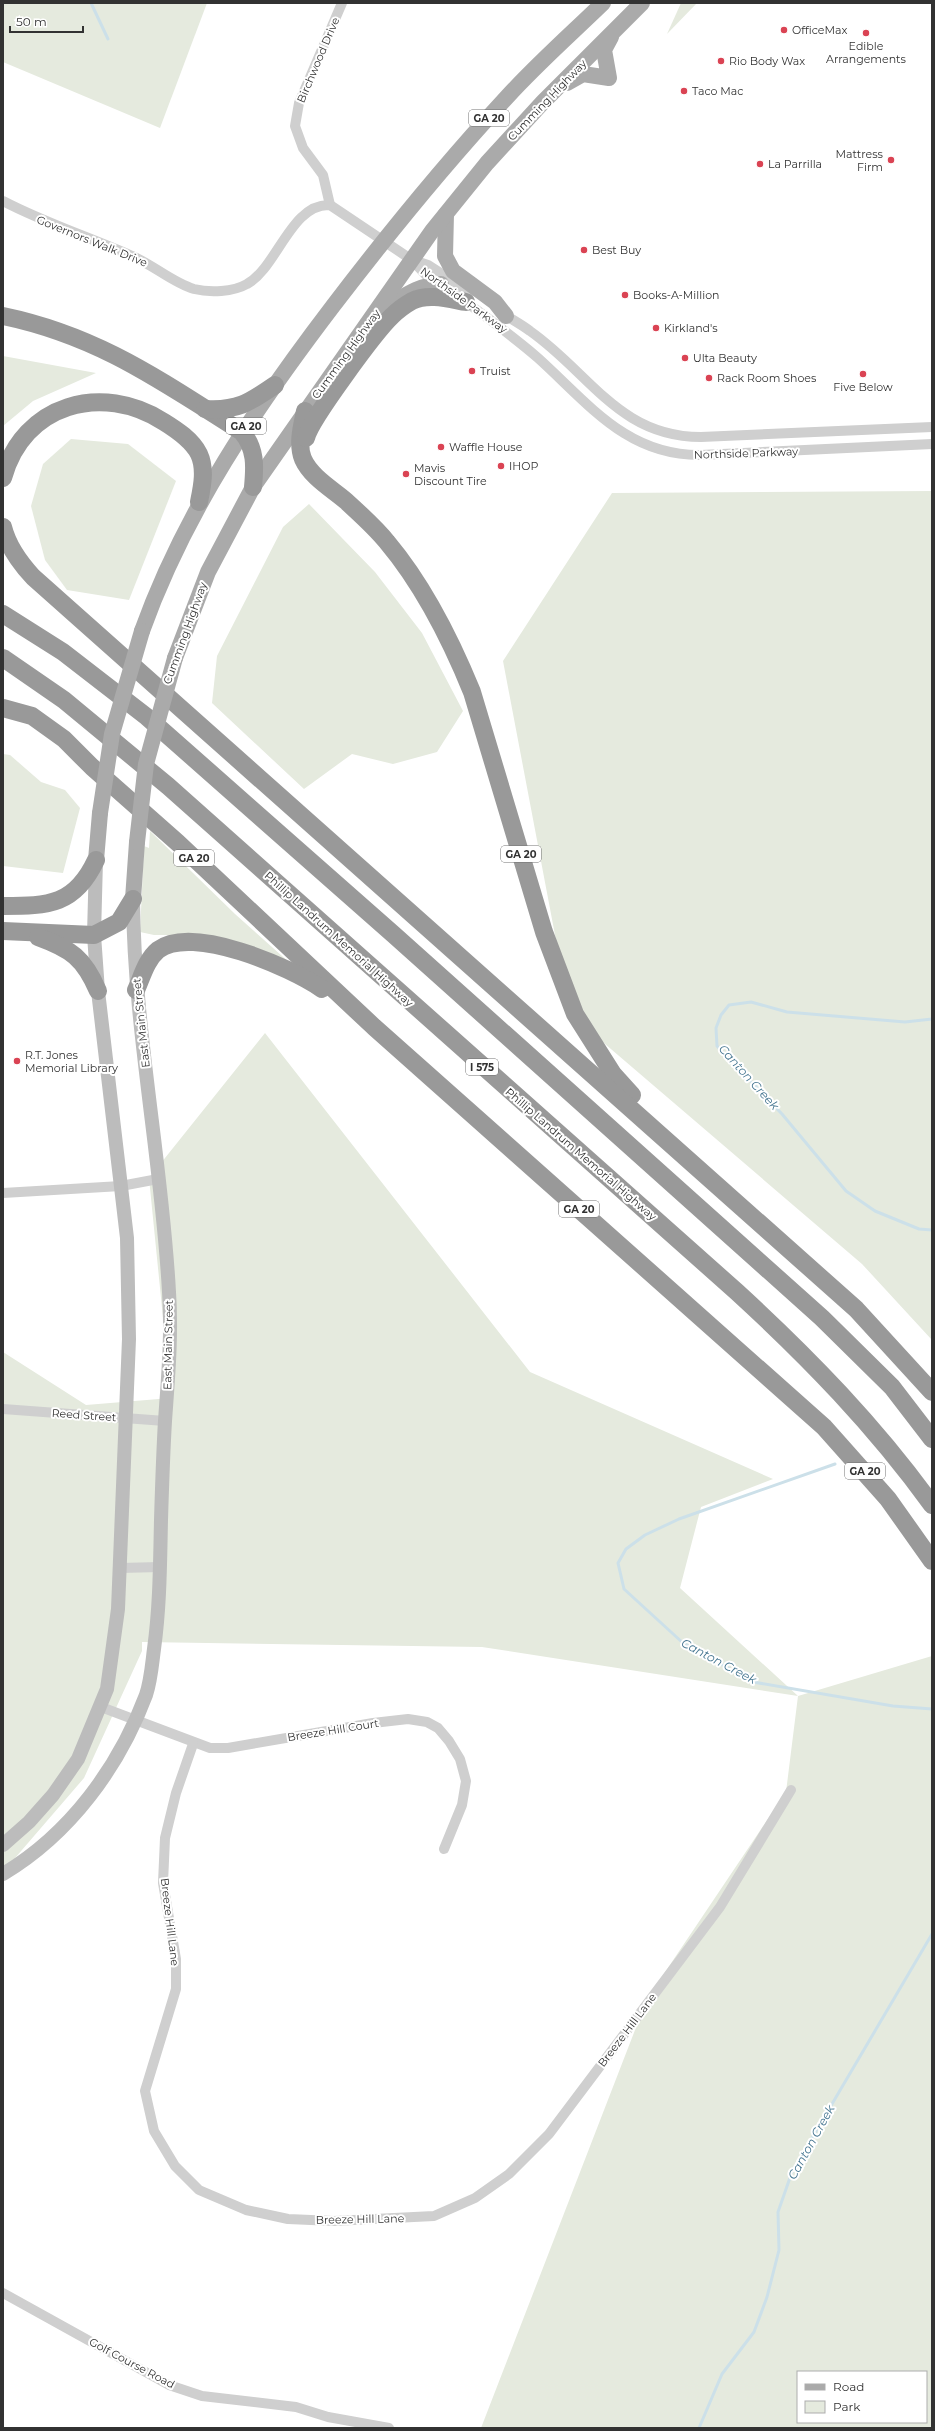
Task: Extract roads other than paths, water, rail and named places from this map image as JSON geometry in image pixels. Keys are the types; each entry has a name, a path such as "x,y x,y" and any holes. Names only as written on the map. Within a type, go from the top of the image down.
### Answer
{"highway":[{"path":"351,506 347,495 311,460 305,443 308,431 364,353 397,311 413,300 425,297 444,298 466,302"},
{"path":"3,316 48,327 97,345 145,371 242,432 254,455 253,487"},
{"path":"205,409 227,409 245,404 275,385"},
{"path":"3,478 11,456 19,443 42,420 72,406 109,401 126,404 156,417 193,445 203,466 199,502"},
{"name":"GA 20","path":"305,411 300,443 303,458 320,480 351,506 387,542 411,573 443,628 458,658 472,692 544,932 575,1014 613,1074 681,1152 856,1309 932,1392"},
{"path":"3,527 11,548 21,564 33,577 681,1152"},
{"path":"3,614 63,652 147,717 393,934 822,1318 892,1387 932,1438"},
{"name":"Phillip Landrum Memorial Highway","path":"3,658 64,700 168,786 743,1297 802,1353 854,1406 905,1469 932,1506"},
{"name":"GA 20","path":"3,708 32,716 59,735 178,843 374,1027 824,1427 888,1499 932,1561"},
{"name":"GA 20","path":"3,906 39,906 61,900 80,886 96,860"},
{"path":"3,931 94,935 119,922 134,899"},
{"path":"22,932 60,946 77,956 91,976 98,991"},
{"path":"136,990 152,956 165,946 182,942 208,945 246,953 295,973 316,985 374,1027"}],"main road":[{"name":"GA 20","path":"96,860 100,814 112,734 142,631 165,574 199,502 242,432 275,385 383,242 508,96 603,3"},
{"name":"Cumming Highway","path":"146,764 174,658 208,572 253,487 305,411 446,214 487,163 543,102 642,3"},
{"path":"543,102 574,78 583,74 610,78 604,50 612,34"},
{"path":"446,214 445,256 454,271 495,302 506,316"},
{"path":"377,310 426,285 441,284"},
{"name":"East Main Street","path":"3,1874 22,1862 59,1832 80,1809 121,1747 146,1693 151,1674 160,1607 165,1421 169,1376 170,1293 136,990 134,899 137,842 146,764"},
{"path":"3,1845 29,1822 53,1795 78,1759 107,1690 114,1638 120,1568 129,1339 127,1246 98,991 94,935 96,860"}],"street":[{"name":"Birchwood Drive","path":"330,205 323,175 302,148 295,126 298,103 342,3"},
{"name":"Governors Walk Drive","path":"3,201 36,219 134,256 193,288 210,291 230,290 248,284 261,271 297,222 311,208 322,204 330,205"},
{"path":"330,205 383,242 412,260"},
{"name":"Northside Parkway","path":"412,260 426,275 441,284 515,338 617,430 654,449 673,454 696,455 932,444"},
{"name":"Northside Parkway","path":"412,260 428,265 531,331 629,417 651,429 665,434 701,437 932,427"},
{"path":"3,1193 121,1186 158,1180"},
{"name":"Reed Street","path":"3,1410 165,1421"},
{"path":"120,1568 160,1567"},
{"name":"Breeze Hill Court","path":"101,1707 193,1744 210,1748 228,1748 372,1723 408,1719 427,1722 438,1728 449,1741 460,1759 466,1781 462,1805 444,1850"},
{"name":"Breeze Hill Lane","path":"193,1744 176,1793 165,1838 163,1883 176,1959 176,1989 145,2091 154,2131 176,2166 199,2190 246,2210 288,2219 334,2221 434,2216 475,2198 509,2174 549,2134 720,1908 791,1790"},
{"name":"Golf Course Road","path":"3,2293 169,2385 188,2392 296,2407 328,2417 389,2428"}],"waterway":[{"path":"91,3 108,39"},
{"name":"Canton Creek","path":"932,1019 905,1022 787,1012 751,1002 729,1005 721,1015 716,1028 717,1046 782,1114 846,1191 875,1211 919,1229 932,1230"},
{"name":"Canton Creek","path":"835,1464 679,1519 645,1535 626,1549 618,1563 624,1589 683,1643 753,1682 893,1706 932,1709"},
{"name":"Canton Creek","path":"699,2428 722,2374 754,2332 767,2297 779,2250 778,2212 792,2172 932,1934"}],"place":[{"name":"OfficeMax","path":"784,30"},
{"name":"Edible Arrangements","path":"866,33"},
{"name":"Rio Body Wax","path":"721,61"},
{"name":"Taco Mac","path":"684,91"},
{"name":"Mattress Firm","path":"891,160"},
{"name":"La Parrilla","path":"760,164"},
{"name":"Best Buy","path":"584,250"},
{"name":"Books-A-Million","path":"625,295"},
{"name":"Kirkland's","path":"656,328"},
{"name":"Ulta Beauty","path":"685,358"},
{"name":"Truist","path":"472,371"},
{"name":"Five Below","path":"863,374"},
{"name":"Rack Room Shoes","path":"709,378"},
{"name":"Waffle House","path":"441,447"},
{"name":"IHOP","path":"501,466"},
{"name":"Mavis Discount Tire","path":"406,474"},
{"name":"R.T. Jones Memorial Library","path":"17,1061"}]}
